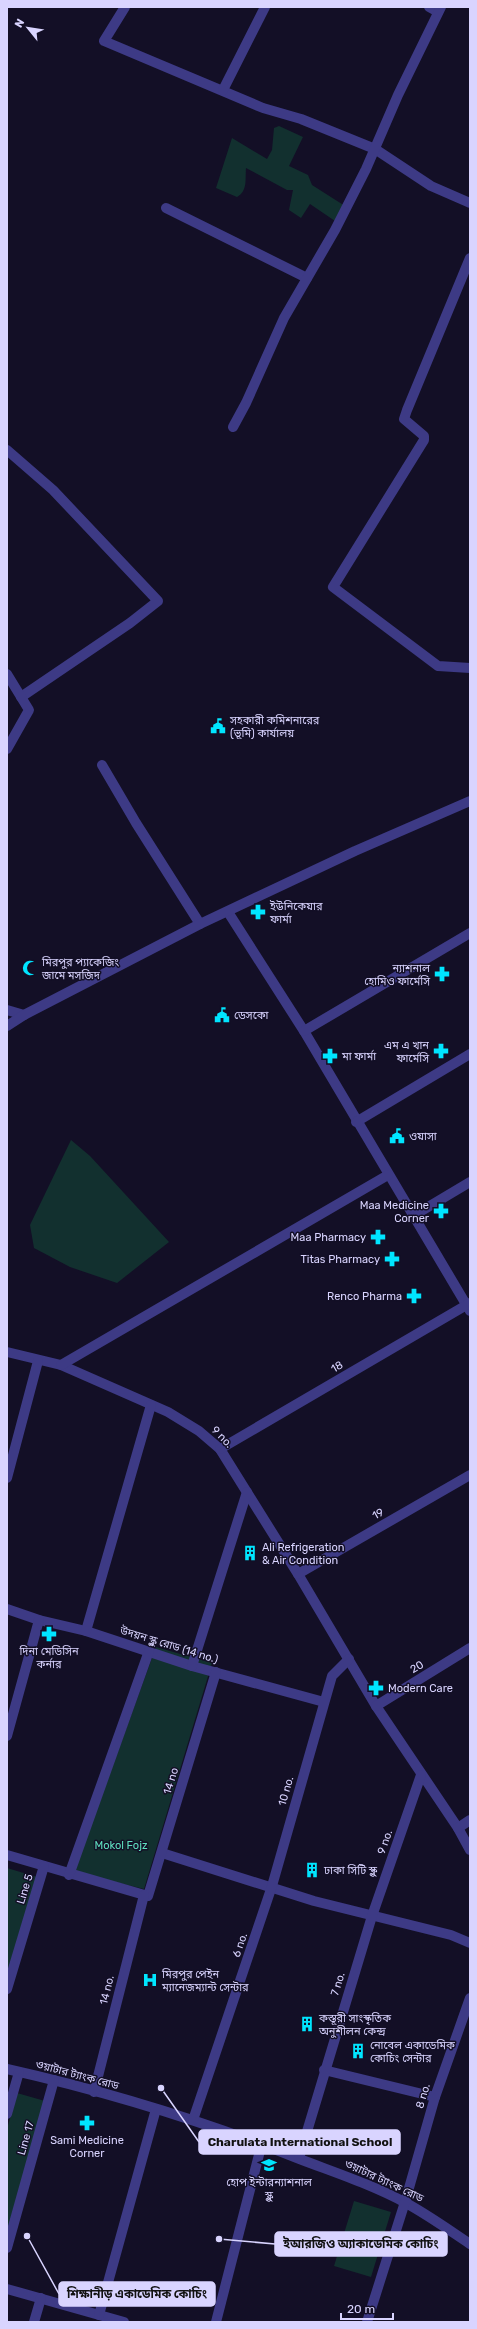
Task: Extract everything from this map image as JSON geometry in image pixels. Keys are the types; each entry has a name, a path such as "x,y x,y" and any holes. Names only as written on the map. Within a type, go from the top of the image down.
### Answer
{"street":[{"path":"125,7 104,41 263,108 301,119 375,149 431,186 470,203"},
{"path":"223,90 265,7"},
{"path":"233,427 246,403 284,318 335,230 375,149 436,9"},
{"path":"166,208 307,278"},
{"path":"470,258 405,414 404,419 424,436 424,440 333,587 438,666 470,668"},
{"path":"7,450 53,490 158,602 22,697"},
{"path":"7,674 29,710 7,749"},
{"path":"102,765 136,823 200,924"},
{"path":"7,1026 24,1014 200,924 355,851 470,801"},
{"path":"228,912 304,1031 412,1216 469,1307"},
{"path":"304,1031 470,933"},
{"path":"8,1010 24,1014"},
{"path":"356,1122 470,1054"},
{"path":"62,1366 388,1175"},
{"path":"412,1216 470,1182"},
{"name":"18","path":"220,1449 469,1307"},
{"name":"9 no.","path":"7,1352 62,1366 168,1412 199,1431 220,1449 298,1574 376,1706 458,1828 470,1850"},
{"path":"7,1478 38,1361"},
{"path":"86,1631 151,1405"},
{"name":"19","path":"298,1574 470,1475"},
{"path":"192,1666 247,1492"},
{"name":"উদয়ন স্কুল রোড (14 no.)","path":"7,1609 39,1620 86,1631 192,1666 324,1702"},
{"path":"7,1736 39,1620"},
{"name":"20","path":"376,1706 470,1648"},
{"path":"69,1875 149,1651"},
{"path":"324,1702 332,1676 349,1659"},
{"name":"14 no","path":"146,1895 162,1853 216,1672"},
{"name":"10 no.","path":"272,1886 324,1702"},
{"name":"9 no.","path":"372,1916 421,1775"},
{"path":"458,1828 470,1820"},
{"path":"162,1853 372,1916 451,1935 470,1943"},
{"path":"7,1856 44,1866 69,1875 146,1895"},
{"name":"Line 5","path":"7,1989 44,1866"},
{"name":"6 no.","path":"193,2120 272,1886"},
{"name":"14 no.","path":"94,2092 146,1895"},
{"name":"7 no.","path":"299,2158 324,2070 372,1916"},
{"name":"8 no.","path":"367,2322 405,2202 435,2097 470,1998"},
{"name":"ওয়াটার ট্যাংক রোড","path":"7,2069 54,2080 156,2109 262,2143 331,2170 405,2202 470,2244"},
{"path":"324,2070 435,2097"},
{"path":"7,2114 19,2072"},
{"name":"Line 17","path":"7,2248 54,2080"},
{"path":"99,2315 156,2109"},
{"path":"216,2322 262,2143"},
{"path":"7,2289 124,2322"},
{"path":"34,2322 41,2298"}],"green space":[{"path":"279,126 303,137 289,166 308,175 312,185 345,206 335,221 310,204 301,218 289,210 293,190 287,190 246,168 244,188 241,194 237,197 216,188 232,138 267,159 272,150 274,128"},
{"path":"71,1140 90,1156 169,1242 117,1283 70,1267 34,1248 30,1225"},
{"name":"Mokol Fojz","path":"156,1647 212,1663 144,1889 74,1872"},
{"path":"7,1868 37,1877 7,1973"},
{"path":"17,2093 45,2101 7,2238 7,2129"},
{"path":"354,2201 391,2212 371,2277 334,2266"}],"place":[{"name":"সহকারী কমিশনারের (ভূমি) কার্যালয়","path":"218,726"},
{"name":"ইউনিকেয়ার ফার্মা","path":"258,912"},
{"name":"মিরপুর প্যাকেজিং জামে মসজিদ","path":"30,968"},
{"name":"ন্যাশনাল হোমিও ফার্মেসি","path":"442,974"},
{"name":"ডেসকো","path":"222,1015"},
{"name":"এম এ খান ফার্মেসি","path":"441,1051"},
{"name":"মা ফার্মা","path":"330,1056"},
{"name":"ওয়াসা","path":"397,1136"},
{"name":"Maa Medicine Corner","path":"441,1211"},
{"name":"Maa Pharmacy","path":"378,1237"},
{"name":"Titas Pharmacy","path":"392,1259"},
{"name":"Renco Pharma","path":"414,1296"},
{"name":"Ali Refrigeration & Air Condition","path":"250,1553"},
{"name":"দিনা মেডিসিন কর্নার","path":"49,1634"},
{"name":"Modern Care","path":"376,1688"},
{"name":"ঢাকা সিটি স্কুল","path":"312,1870"},
{"name":"মিরপুর পেইন ম্যানেজম্যান্ট সেন্টার","path":"150,1980"},
{"name":"কস্তূরী সাংস্কৃতিক অনুশীলন কেন্দ্র","path":"307,2024"},
{"name":"নোবেল একাডেমিক কোচিং সেন্টার","path":"358,2051"},
{"name":"Charulata International School","path":"161,2088"},
{"name":"Sami Medicine Corner","path":"87,2123"},
{"name":"হোপ ইন্টারন্যাশনাল স্কুল","path":"269,2165"},
{"name":"শিক্ষানীড় একাডেমিক কোচিং","path":"27,2236"},
{"name":"ইআরজিও অ্যাকাডেমিক কোচিং","path":"219,2239"}]}
